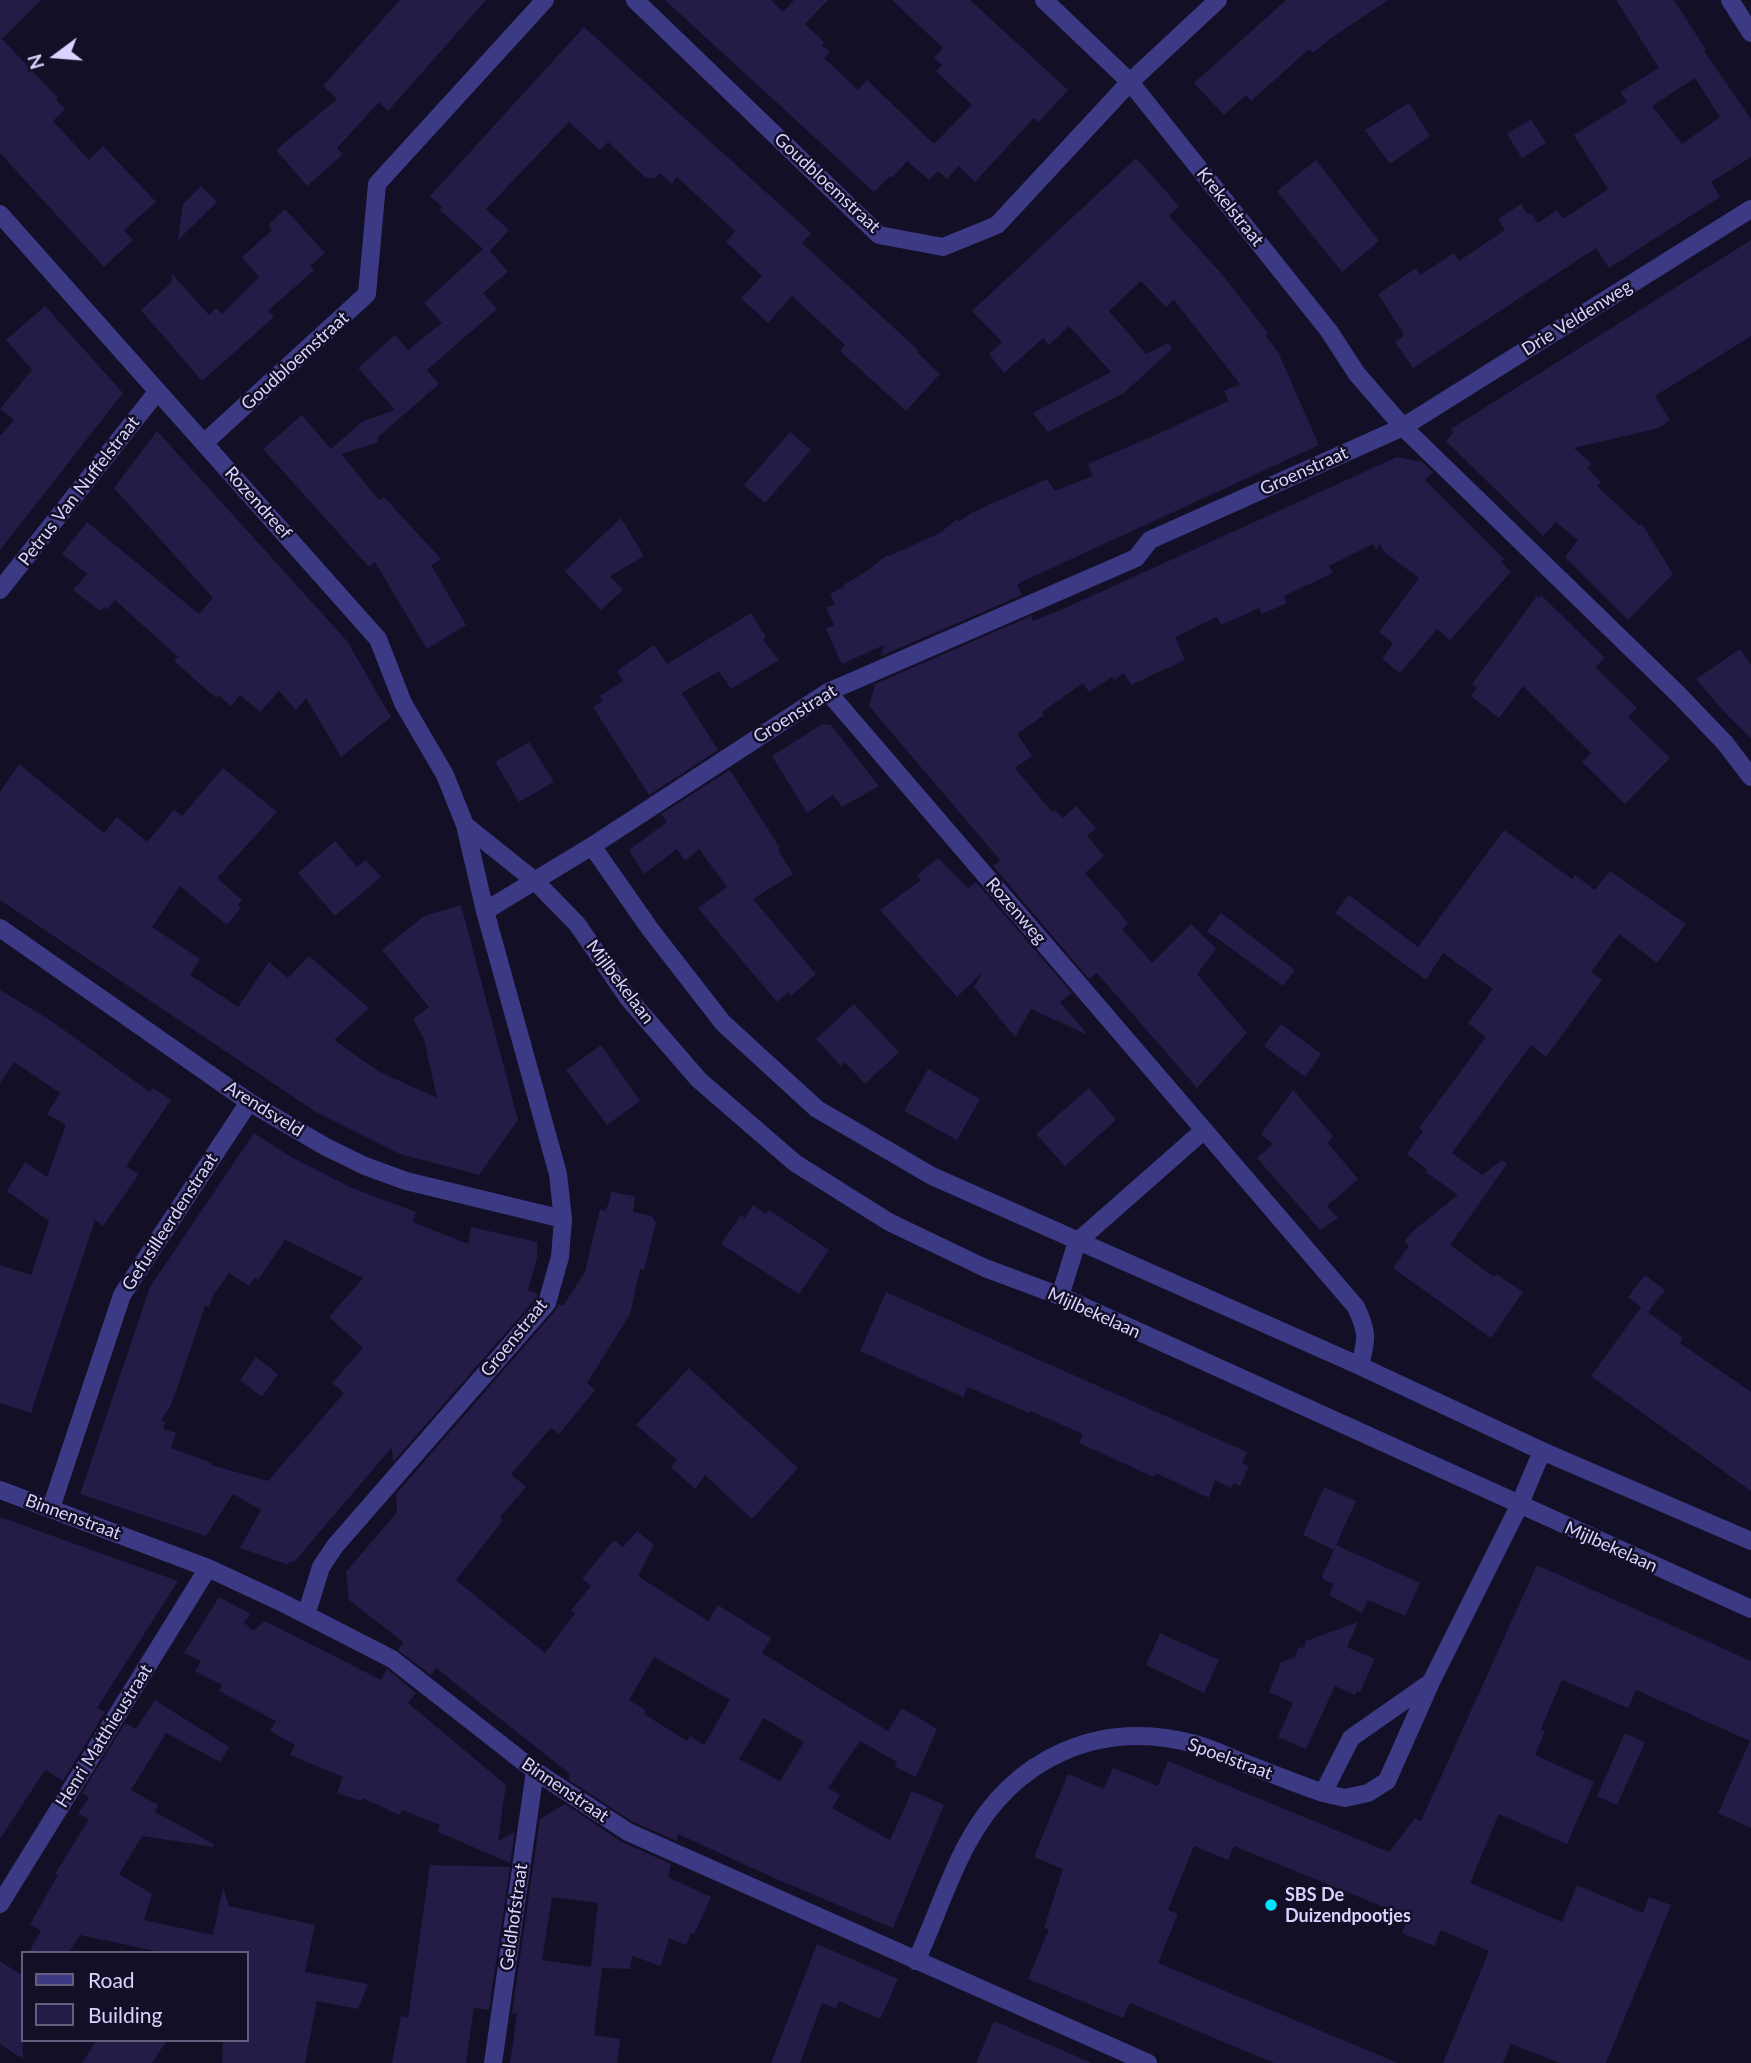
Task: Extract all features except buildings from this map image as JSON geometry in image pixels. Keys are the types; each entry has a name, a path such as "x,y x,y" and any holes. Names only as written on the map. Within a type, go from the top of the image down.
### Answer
{"street":[{"name":"Goudbloemstraat","path":"204,443 367,294 377,184 545,0"},
{"name":"Goudbloemstraat","path":"635,0 879,235 943,247 998,225 1130,82 1218,0"},
{"name":"Krekelstraat","path":"1044,0 1130,82 1329,331 1357,373 1403,427"},
{"path":"1730,0 1751,33"},
{"name":"Drie Veldenweg","path":"1403,427 1751,209"},
{"name":"Rozendreef","path":"0,214 378,639 403,704 445,775 465,825 485,911"},
{"name":"Petrus Van Nuffelstraat","path":"0,590 157,392"},
{"path":"1403,427 1678,694 1725,743 1751,777"},
{"name":"Groenstraat","path":"306,1615 321,1567 335,1546 547,1303 559,1257 563,1219 558,1174 485,911 592,846 828,692 1136,558 1150,540 1403,427"},
{"name":"Rozenweg","path":"828,692 1356,1307 1366,1329 1366,1344 1360,1366"},
{"name":"Rozendreef","path":"465,825 535,881"},
{"path":"592,846 650,929 723,1023 817,1109 932,1176 1360,1366 1542,1451 1751,1541"},
{"name":"Mijlbekelaan","path":"535,881 577,924 628,998 699,1080 795,1163 889,1222 985,1268 1060,1296 1751,1609"},
{"name":"Arendsveld","path":"0,928 249,1102 326,1147 365,1166 406,1181 563,1219"},
{"name":"Gefusilleerdenstraat","path":"51,1508 122,1295 249,1102"},
{"path":"1060,1296 1077,1242 1203,1131"},
{"name":"Spoelstraat","path":"916,1961 968,1844 1002,1793 1036,1765 1075,1747 1113,1737 1158,1737 1196,1744 1323,1793 1345,1798 1368,1793 1387,1781 1431,1682 1519,1506 1542,1451"},
{"name":"Binnenstraat","path":"0,1490 208,1568 392,1658 535,1772 628,1832 1148,2063"},
{"name":"Henri Matthieustraat","path":"0,1904 208,1568"},
{"name":"Spoelstraat","path":"1323,1793 1351,1738 1431,1682"},
{"name":"Geldhofstraat","path":"493,2063 535,1772"}],"place":[{"name":"SBS De Duizendpootjes","path":"1271,1905"}]}
